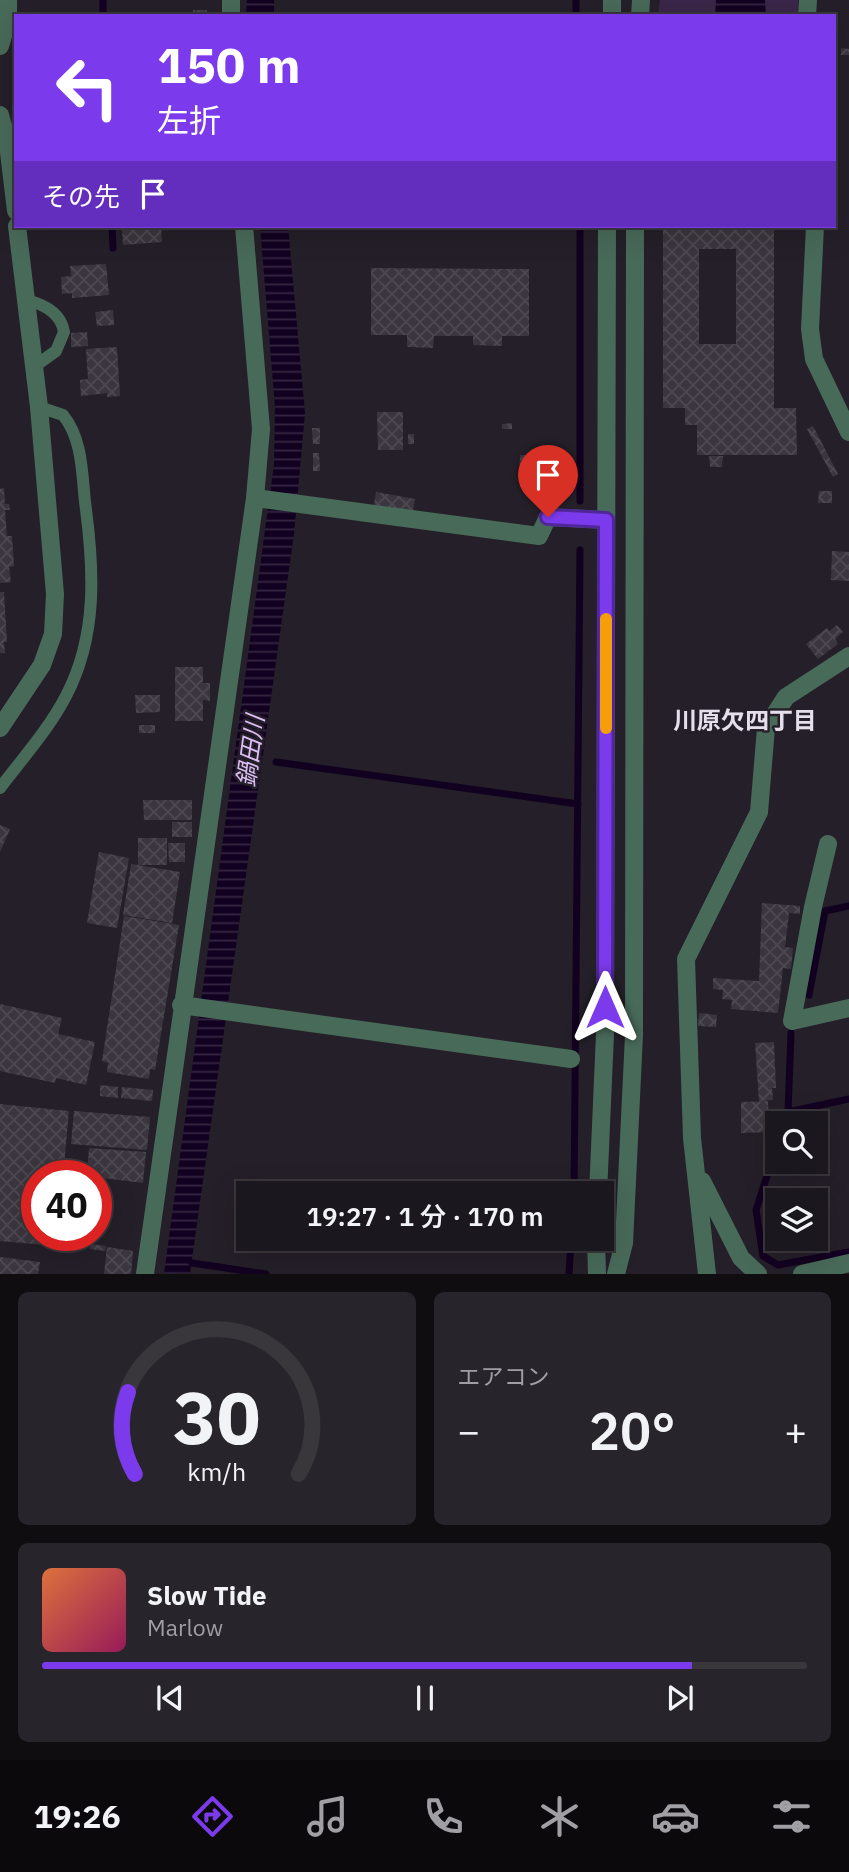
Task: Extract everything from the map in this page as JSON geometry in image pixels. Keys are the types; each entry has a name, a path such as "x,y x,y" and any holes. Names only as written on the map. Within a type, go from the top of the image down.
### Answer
{"street":[{"path":"0,46 8,19 8,0"},
{"path":"0,115 12,144 14,178"},
{"path":"0,728 42,665 53,634 55,594 39,407 18,228"},
{"path":"145,1273 188,1006 260,499 261,429 244,228"},
{"path":"599,1181 605,1034 607,228"},
{"path":"616,1273 624,1244 634,1035 635,228"},
{"path":"815,228 810,329 814,359 849,432"},
{"path":"260,499 539,536 548,517 606,520"},
{"path":"707,1273 698,1171 692,1138 686,959 759,812 766,729 786,697 849,656"},
{"path":"828,844 813,907 792,1021 849,1008"},
{"path":"188,1006 571,1059"},
{"path":"698,1171 741,1258 758,1273"},
{"path":"596,1251 597,1273"},
{"path":"802,1273 849,1263"}],"lane":[{"path":"26,300 38,303 59,318 64,332 56,351 34,366"},
{"path":"0,788 66,697 78,668 92,609 92,562 76,435 63,415 39,407"}],"shaded area":[{"path":"660,0 798,0 798,14 658,14"}],"water":[{"path":"247,0 274,0 274,14 246,14"},
{"path":"716,0 765,0 766,14 715,14"},
{"name":"鍋田川","path":"260,228 288,228 305,413 294,534 190,1273 164,1274 274,464 275,407"}],"building":[{"path":"193,10 207,10 207,14 193,14"},
{"path":"841,48 849,49 849,55 841,55"},
{"path":"122,228 161,228 162,242 123,245"},
{"path":"663,228 774,228 774,408 796,408 797,455 697,455 697,425 685,425 685,408 663,408","holes":["699,249 736,249 736,344 699,344"]},
{"path":"106,264 109,295 72,298 72,293 62,294 61,277 71,276 70,266"},
{"path":"371,268 529,269 529,336 502,336 502,346 473,345 473,336 434,336 433,348 407,347 407,335 371,335"},
{"path":"113,310 114,325 97,326 95,312"},
{"path":"87,332 88,346 71,347 71,333"},
{"path":"117,347 120,396 107,397 107,393 81,396 80,380 88,379 86,349"},
{"path":"377,412 403,412 403,450 378,450"},
{"path":"512,423 512,429 502,429 502,424"},
{"path":"813,426 838,474 833,477 807,429"},
{"path":"312,428 320,428 320,444 313,444"},
{"path":"408,434 414,434 414,444 408,444"},
{"path":"313,453 319,453 320,471 313,471"},
{"path":"520,455 538,455 539,477 519,477"},
{"path":"709,456 723,456 722,467 710,467"},
{"path":"4,488 5,504 9,504 10,510 5,510 7,536 12,536 14,566 9,567 11,582 0,583 0,489"},
{"path":"819,491 832,491 832,503 818,503"},
{"path":"376,492 415,499 413,511 374,505"},
{"path":"832,551 849,552 849,581 831,580"},
{"path":"0,592 4,592 7,642 4,642 5,653 0,653"},
{"path":"837,625 843,632 835,639 838,644 818,659 806,644 827,628 829,631"},
{"path":"175,667 203,667 203,683 210,683 210,701 203,700 203,721 175,721"},
{"path":"135,695 160,695 160,712 136,713"},
{"path":"139,725 155,725 155,733 139,733"},
{"path":"143,800 192,800 192,820 144,820"},
{"path":"172,822 192,822 192,837 172,837"},
{"path":"0,825 10,829 0,852"},
{"path":"138,838 167,838 167,865 138,865"},
{"path":"168,843 185,843 185,862 169,862"},
{"path":"99,852 129,858 117,928 87,923"},
{"path":"131,864 180,872 172,923 123,915"},
{"path":"762,903 800,906 800,914 789,913 785,947 793,948 791,969 783,968 778,1013 731,1009 732,1000 722,999 723,990 713,989 713,978 759,981"},
{"path":"124,916 179,925 155,1070 150,1069 149,1079 107,1072 108,1063 102,1061"},
{"path":"0,1004 62,1018 58,1034 95,1042 86,1085 56,1078 55,1083 0,1071"},
{"path":"699,1013 717,1015 716,1027 698,1026"},
{"path":"774,1042 776,1088 772,1088 773,1100 759,1101 755,1043"},
{"path":"100,1085 118,1087 118,1098 100,1096"},
{"path":"122,1087 153,1090 152,1101 121,1098"},
{"path":"768,1101 765,1132 741,1133 741,1102"},
{"path":"0,1104 69,1111 64,1160 21,1160 21,1243 0,1241"},
{"path":"74,1111 150,1117 147,1150 71,1144"},
{"path":"89,1148 146,1152 143,1183 112,1179 112,1160 88,1160"},
{"path":"112,1248 133,1251 131,1274 104,1274 107,1251 112,1251"},
{"path":"0,1257 40,1262 38,1274 0,1274"}],"waterway":[{"path":"103,0 103,14"},
{"path":"576,0 576,14"},
{"path":"112,228 113,248"},
{"path":"580,228 580,501"},
{"path":"574,1181 580,550"},
{"path":"276,762 578,804"},
{"path":"809,995 825,911 849,906"},
{"path":"788,1111 791,1033"},
{"path":"793,1111 849,1099"},
{"path":"768,1174 756,1210 763,1256 778,1265 849,1252"},
{"path":"569,1274 570,1251"},
{"path":"192,1263 266,1274"}],"slow traffic":[{"path":"606,619 606,728"}],"district":[{"name":"川原欠四丁目","path":"745,721"}],"route":[{"path":"548,517 606,520 605,1007"}]}
